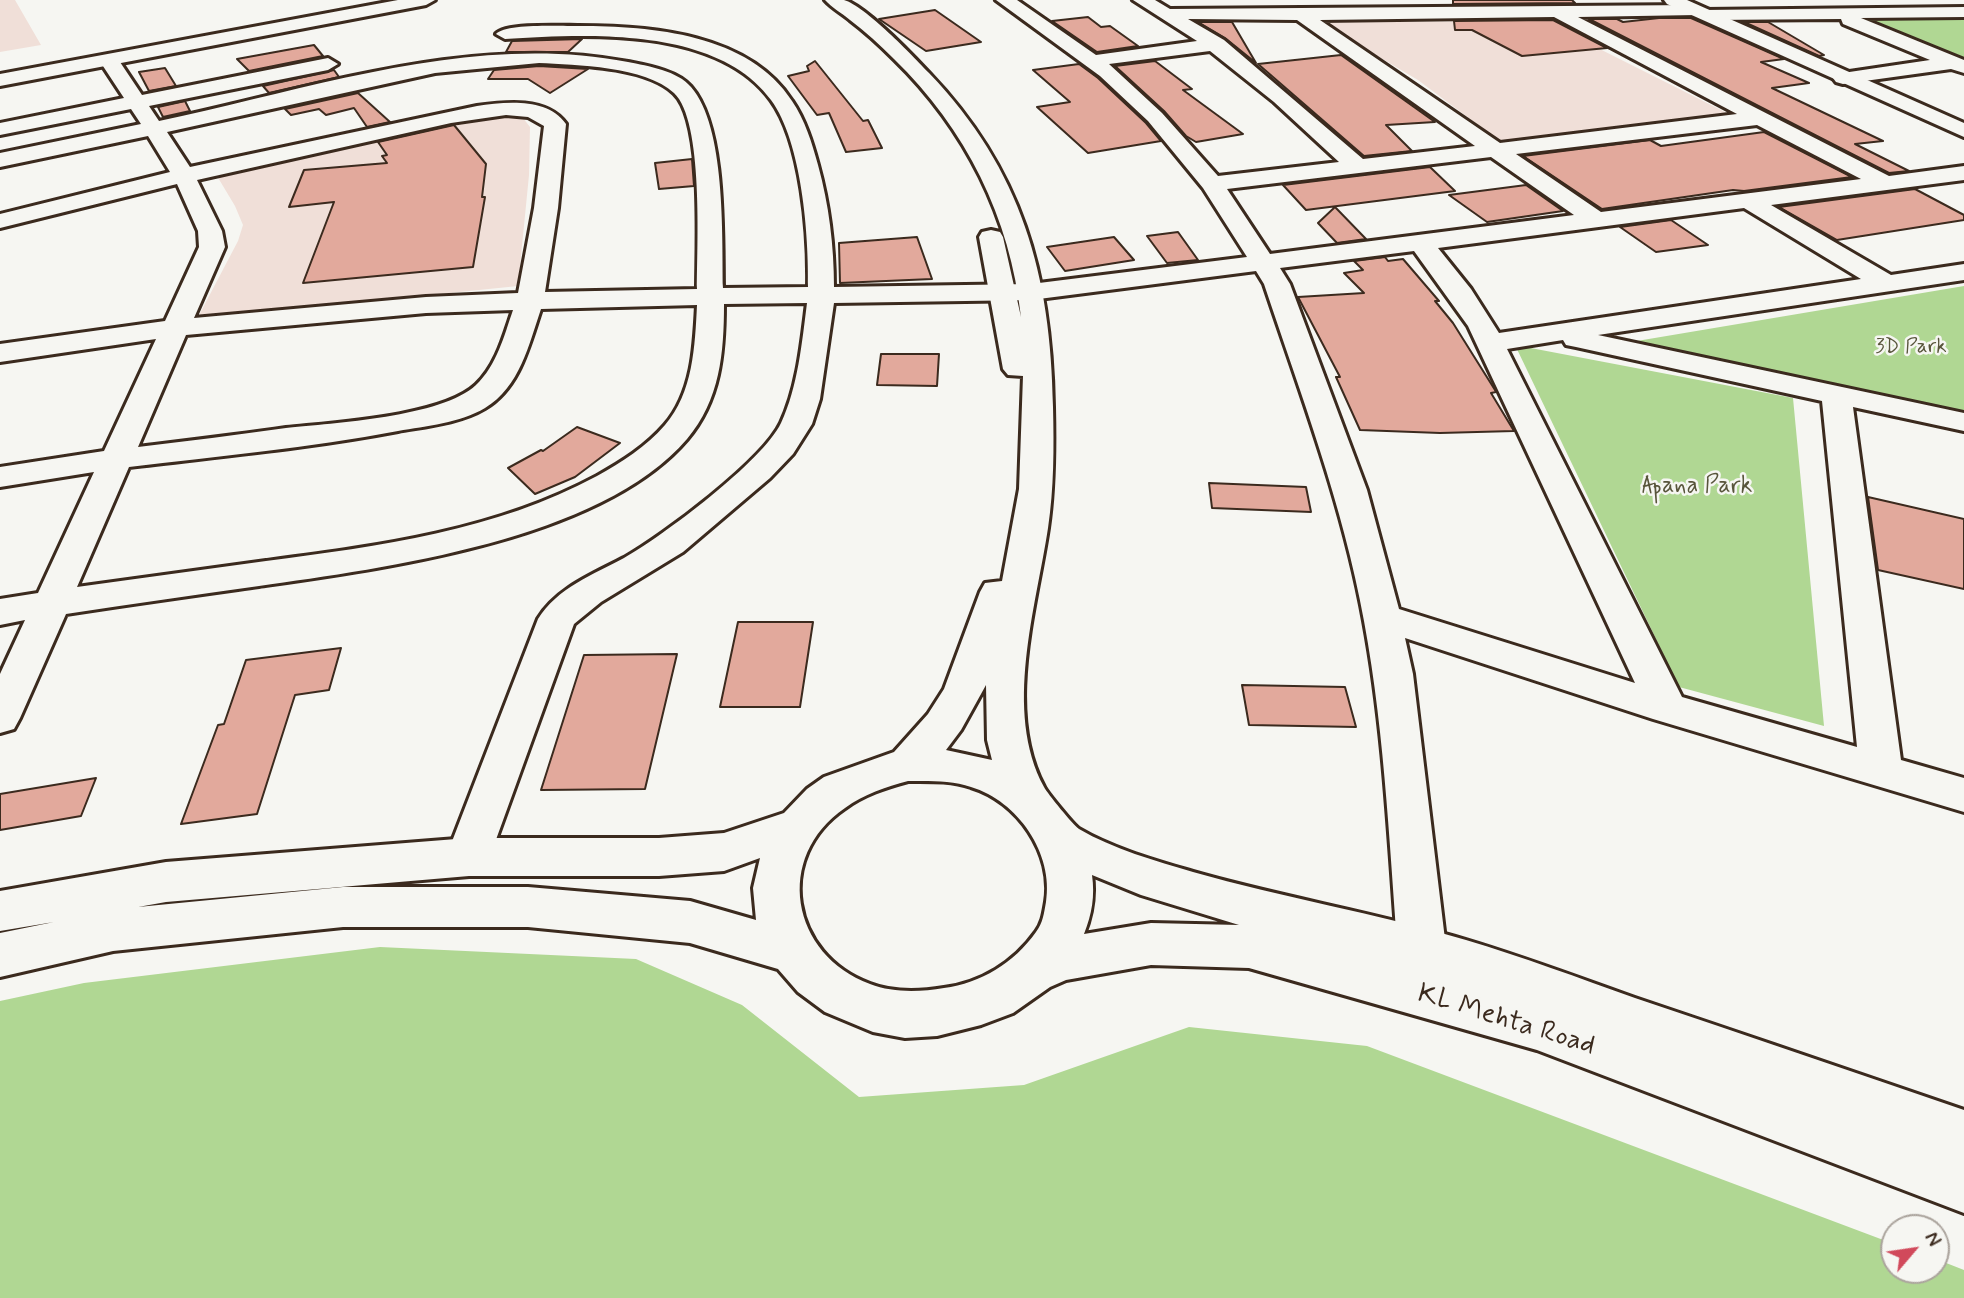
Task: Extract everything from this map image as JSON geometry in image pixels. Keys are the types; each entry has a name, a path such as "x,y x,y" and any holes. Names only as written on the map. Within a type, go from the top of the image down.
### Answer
{"street":[{"path":"0,73 397,0"},
{"path":"0,80 426,0"},
{"path":"813,0 897,72 923,101 942,128 979,196 996,253 1016,293 1038,386 1035,498 1009,653 1006,704 1009,742 1025,796"},
{"path":"834,0 877,33 910,65 966,133 992,176 1012,226 1020,406 1013,516 1002,575 984,641 958,701 945,722 908,765"},
{"path":"1005,0 1093,61 1154,117 1212,184 1281,295 1350,490 1382,617 1393,674 1424,973"},
{"path":"1142,0 1217,44 1256,75 1357,166"},
{"path":"1401,0 1414,14"},
{"path":"1673,0 1964,131"},
{"path":"1889,0 1910,12"},
{"path":"1556,12 1886,183"},
{"path":"1168,14 1964,12"},
{"path":"1834,13 1958,65"},
{"path":"1301,15 1598,221"},
{"path":"469,857 557,620 566,608 671,545 781,449 798,422 808,396 821,296 818,226 810,183 795,131 778,95 754,72 733,58 658,38 556,31 488,36"},
{"path":"1093,61 1217,44"},
{"path":"0,718 205,265 213,240 212,232 182,176 109,60"},
{"path":"0,129 349,60"},
{"path":"0,160 412,73 494,60 590,60 656,75 685,92 696,112 704,151 710,220 710,296 704,385 688,416 665,444 623,475 564,504 463,540 386,556 0,612"},
{"path":"1843,78 1958,65"},
{"path":"0,221 182,176 451,117 505,110 536,112 548,117 555,124 530,301 515,349 502,375 487,391 464,405 426,417 365,428 118,459 0,477"},
{"path":"1212,184 1759,118"},
{"path":"0,353 176,328 346,310 710,296 1016,293 1264,264 1964,173"},
{"path":"1750,202 1887,284"},
{"path":"1421,243 1462,295 1490,343 1667,708"},
{"path":"1490,343 1964,272"},
{"path":"1552,334 1964,422"},
{"path":"1836,395 1881,771"},
{"path":"1382,617 1667,708 1964,795"},
{"path":"908,765 950,765 990,776 1025,796 1046,817 1061,841 1070,874 1069,908 1062,930 1033,971 996,997 951,1013 904,1016 858,1004 819,983 792,951 778,920 775,888 782,856 797,827 827,797 846,786 865,776 908,765"},
{"path":"0,911 166,882 469,857 659,857 724,852 797,827"},
{"name":"KL Mehta Road","path":"1061,841 1141,876 1249,908 1424,973 1537,1026 1964,1185"},
{"path":"0,955 113,930 343,907 528,907 677,921 792,951"},
{"name":"KL Mehta Road","path":"1033,971 1063,960 1151,944 1249,947 1424,973 1464,961 1964,1137"}],"shaded area":[{"path":"0,0 15,0 41,45 0,52"},
{"path":"1544,21 1733,116 1502,143 1418,80 1320,22"},
{"path":"505,115 523,118 530,127 529,175 518,286 197,319 238,241 243,225 217,176 467,118"}],"green space":[{"path":"1964,17 1964,63 1854,19"},
{"name":"3D Park","path":"1964,286 1964,412 1619,344"},
{"name":"Apana Park","path":"1515,345 1793,398 1824,726 1679,687"},
{"path":"380,947 636,959 742,1005 859,1097 1024,1085 1189,1027 1367,1046 1880,1239 1880,1284 1950,1284 1950,1264 1964,1270 1964,1298 0,1298 0,1001 84,983"}],"building":[{"path":"1453,0 1572,0 1575,3 1453,4"},
{"path":"935,10 981,42 926,51 879,19"},
{"path":"1088,17 1101,27 1110,26 1138,46 1097,52 1052,21"},
{"path":"1691,18 1784,59 1761,62 1809,83 1772,88 1883,141 1855,144 1909,171 1889,173 1589,19 1617,19 1623,22"},
{"path":"1553,20 1607,48 1522,56 1472,30 1455,30 1454,21"},
{"path":"1198,22 1232,22 1256,63 1225,38"},
{"path":"1744,22 1768,22 1824,55 1819,56"},
{"path":"582,39 568,52 506,52 512,41"},
{"path":"314,45 323,56 249,71 237,59"},
{"path":"1341,55 1435,122 1386,125 1412,151 1364,156 1258,64"},
{"path":"815,61 863,121 868,120 882,148 846,152 829,113 817,115 788,76 809,71 807,66"},
{"path":"1155,61 1192,89 1183,90 1243,134 1196,142 1186,136 1164,111 1115,66"},
{"path":"1079,64 1146,123 1161,141 1088,153 1037,107 1070,102 1033,70"},
{"path":"539,66 588,69 550,93 528,79 488,79 494,70"},
{"path":"165,68 176,86 149,91 139,72"},
{"path":"334,70 339,77 269,93 263,86"},
{"path":"358,93 390,122 367,127 354,108 326,115 319,109 291,115 285,109"},
{"path":"185,101 190,111 163,117 158,107"},
{"path":"454,125 486,164 482,197 485,197 473,267 303,283 334,202 289,207 304,170 387,163 382,156 387,155 378,142"},
{"path":"1764,132 1852,177 1744,191 1733,190 1602,209 1523,156 1650,140 1661,146"},
{"path":"692,159 694,186 659,189 655,163"},
{"path":"1430,167 1455,191 1306,210 1283,185"},
{"path":"1526,185 1563,211 1487,222 1449,195"},
{"path":"1915,189 1964,215 1964,220 1837,240 1779,207"},
{"path":"1335,207 1366,239 1337,243 1318,223"},
{"path":"1671,220 1708,245 1656,252 1620,227"},
{"path":"1178,232 1198,260 1167,263 1147,236"},
{"path":"917,237 932,279 840,283 839,243"},
{"path":"1114,237 1134,260 1065,271 1047,247"},
{"path":"1385,257 1388,261 1403,259 1439,301 1435,301 1453,323 1495,390 1496,392 1491,393 1514,431 1440,433 1360,430 1336,377 1340,377 1298,297 1364,293 1344,273 1363,270 1354,261"},
{"path":"881,354 939,354 937,386 877,385"},
{"path":"577,427 620,443 575,477 535,494 508,468 543,451"},
{"path":"1209,483 1306,487 1311,512 1212,508"},
{"path":"1868,497 1964,519 1964,589 1878,570"},
{"path":"738,622 813,622 800,707 720,707"},
{"path":"341,648 329,690 295,695 257,814 181,824 218,725 224,724 246,660"},
{"path":"677,654 645,789 541,790 584,655"},
{"path":"1242,685 1345,687 1356,727 1249,725"},
{"path":"96,778 81,816 0,830 0,794"}]}
